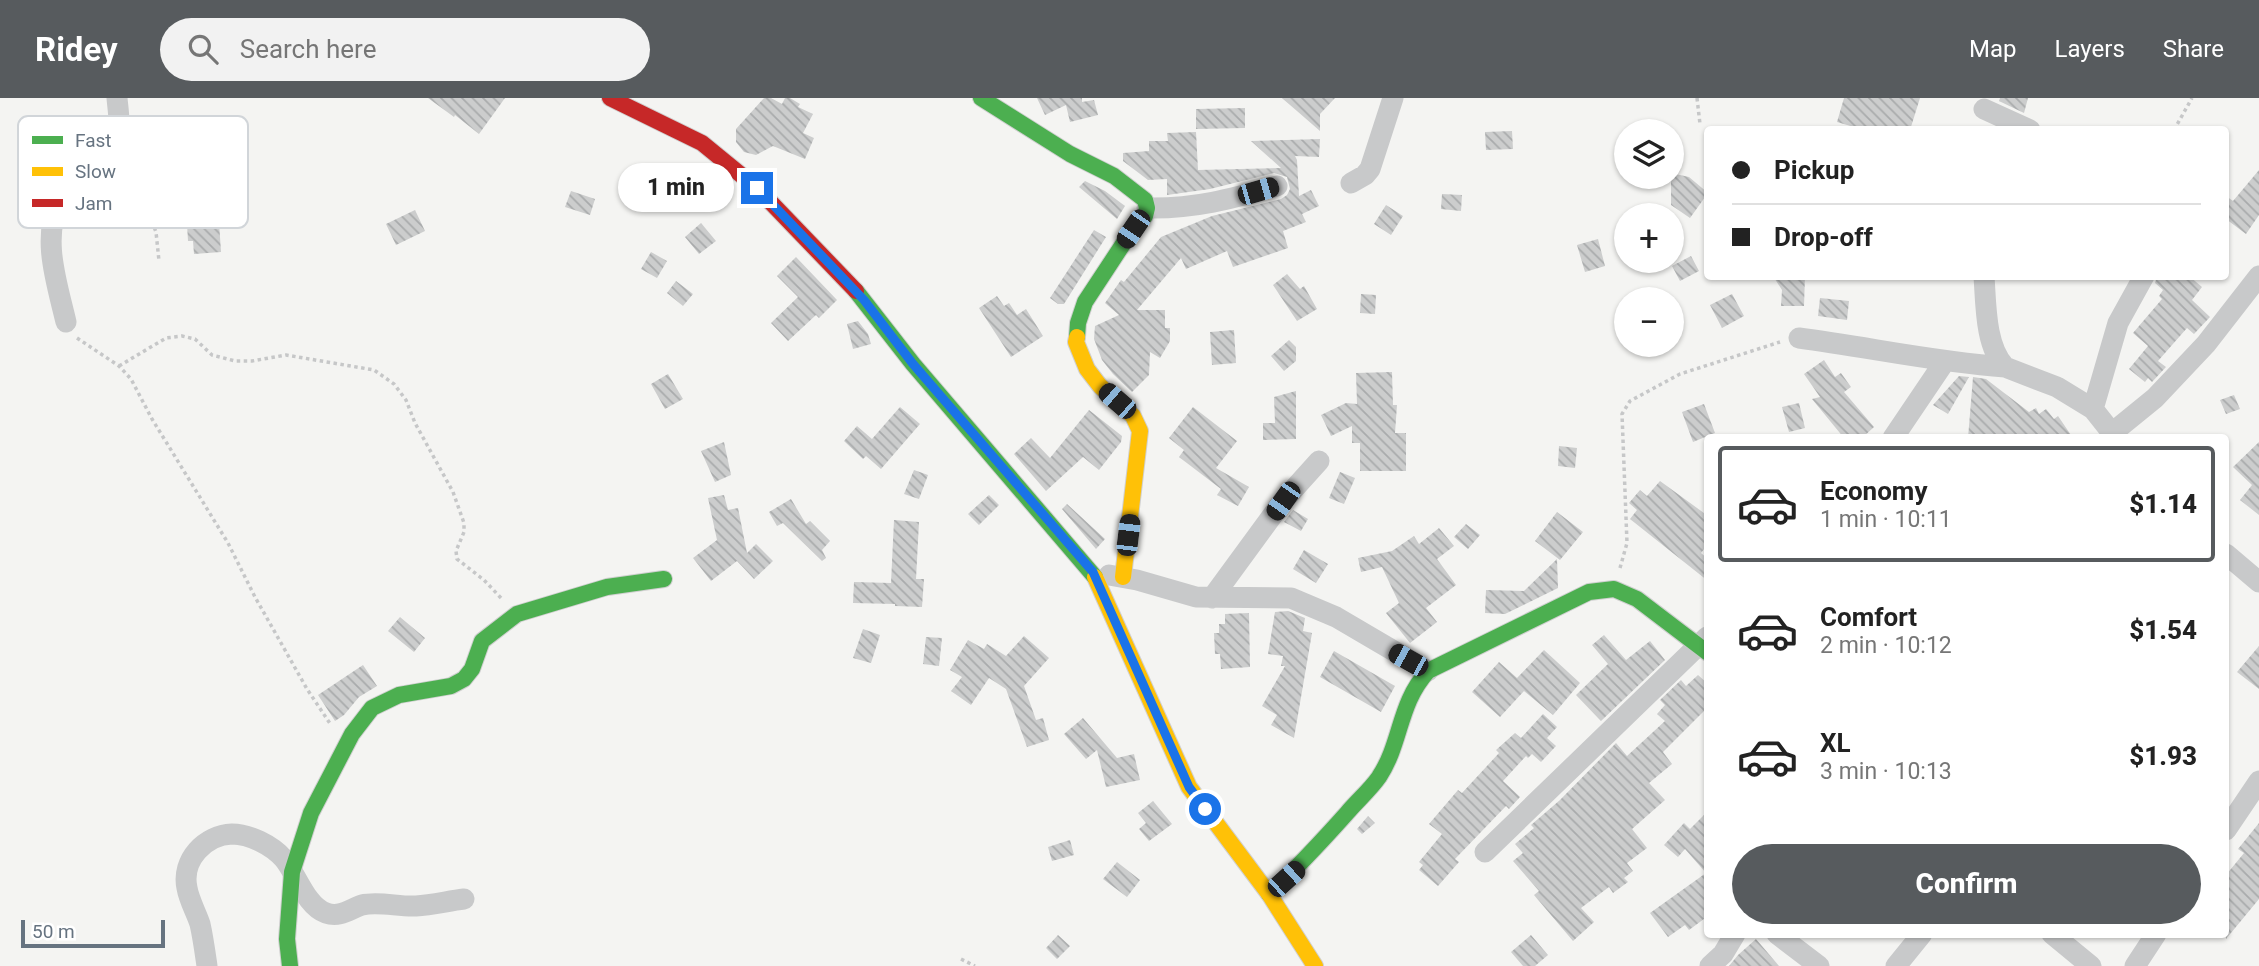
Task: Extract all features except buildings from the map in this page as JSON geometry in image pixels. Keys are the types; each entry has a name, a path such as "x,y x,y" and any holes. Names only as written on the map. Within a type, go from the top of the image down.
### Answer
{"street":[{"path":"117,98 119,116"},
{"path":"610,98 702,144 757,188 864,300 913,364 1093,572 1189,787 1269,894 1315,966"},
{"path":"981,98 1070,154 1114,176 1145,200 1145,215 1085,302 1078,323 1076,342 1087,369 1100,386 1133,416 1140,431 1123,578"},
{"path":"1351,183 1370,169 1393,98"},
{"path":"1982,112 2019,126"},
{"path":"1147,208 1217,203 1277,186"},
{"path":"52,228 51,257 66,321"},
{"path":"2115,434 2155,398 2206,344 2259,276"},
{"path":"1984,280 1991,337 1999,361 2005,367"},
{"path":"2093,409 2118,323 2142,280"},
{"path":"1799,338 1889,354 2005,367 2057,387 2093,409 2113,434"},
{"path":"1896,434 1945,361"},
{"path":"1212,598 1283,501 1319,461"},
{"path":"2229,557 2259,582"},
{"path":"1093,572 1196,597 1291,598 1336,617 1428,671"},
{"path":"290,966 287,939 292,872 311,813 345,747 372,708 399,695 452,686 464,679 472,669 482,641 517,614 607,587 664,579"},
{"path":"1269,894 1303,863 1378,778 1389,758 1406,701 1415,685 1428,671 1589,592 1614,589 1637,599 1704,644"},
{"path":"1485,852 1704,646"},
{"path":"2229,826 2259,781"},
{"path":"207,966 200,924 187,888 187,872 192,859 208,839 218,835 246,835 274,850 322,912 340,914 364,905 416,906 464,899"},
{"path":"1710,966 1723,954 1733,938"},
{"path":"1782,938 1819,966"},
{"path":"1896,966 1919,938"},
{"path":"2057,938 2091,966"},
{"path":"2135,966 2153,938"}],"path":[{"path":"1697,98 1700,124"},
{"path":"2176,126 2192,98"},
{"path":"154,228 159,261"},
{"path":"66,321 76,337 119,366 131,379 152,419 228,542 255,597 307,689 345,747"},
{"path":"119,366 166,338 182,335 195,339 212,355 235,361 253,361 286,355 374,370 394,384 406,400 415,423 453,492 464,523 464,532 456,551 457,559 461,565 484,580 517,614"},
{"path":"1614,589 1627,542 1621,428 1622,414 1630,401 1680,374 1799,338"},
{"path":"961,958 975,966"}],"traffic: fast":[{"path":"981,98 1070,154 1114,176 1145,200 1145,216 1133,229 1085,302 1078,323 1077,337"},
{"path":"856,291 913,364 1095,577"},
{"path":"290,966 287,939 292,872 311,813 352,734 372,708 399,695 451,686 464,679 472,669 482,641 517,614 607,587 664,579"},
{"path":"1269,894 1319,844 1379,777 1411,697 1428,671 1589,592 1614,589 1637,599 1704,650"}],"traffic: slow":[{"path":"1077,337 1076,342 1087,369 1100,386 1133,416 1140,431 1123,577"},
{"path":"1095,577 1189,787 1269,894 1315,966"}],"traffic: jam":[{"path":"610,98 702,143 757,188 856,291"}],"route":[{"path":"757,188 864,300 913,364 1093,572 1189,787 1205,809"}]}
